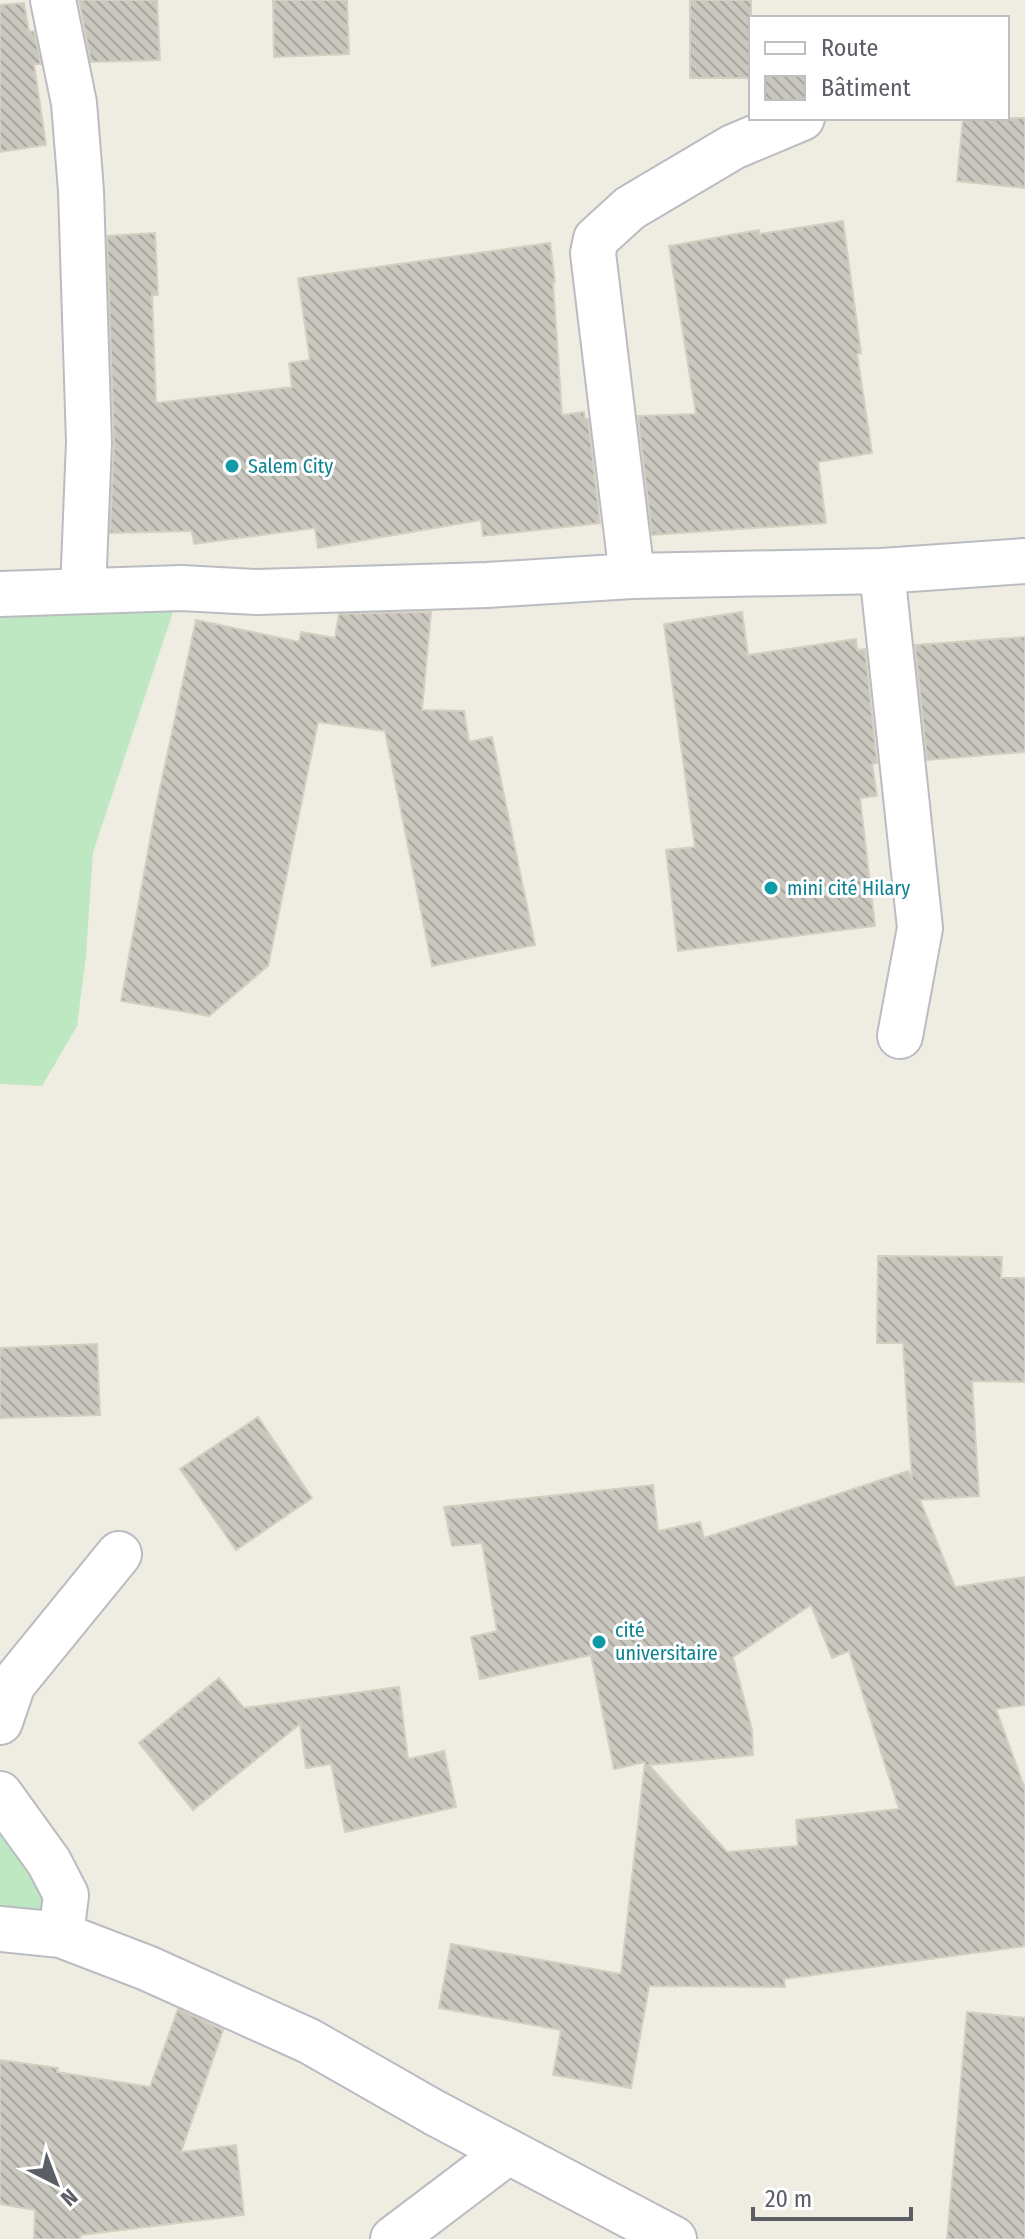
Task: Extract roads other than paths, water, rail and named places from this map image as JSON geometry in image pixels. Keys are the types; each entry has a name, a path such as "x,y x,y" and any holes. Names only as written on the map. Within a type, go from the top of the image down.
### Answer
{"street":[{"path":"53,0 74,103 81,191 89,442 83,591"},
{"path":"632,576 594,267 596,239 630,208 733,147 797,120"},
{"path":"0,594 181,588 257,592 487,585 632,576 882,571 1025,561"},
{"path":"882,571 920,928 900,1036"},
{"path":"0,1722 13,1684 119,1554"},
{"path":"0,1794 49,1862 66,1895 61,1935"},
{"path":"0,1929 61,1935 147,1968 309,2041 508,2152 674,2239"},
{"path":"393,2239 508,2152"}],"place":[{"name":"Salem City","path":"232,466"},
{"name":"mini cité Hilary","path":"771,888"},
{"name":"cité universitaire","path":"599,1642"}]}
